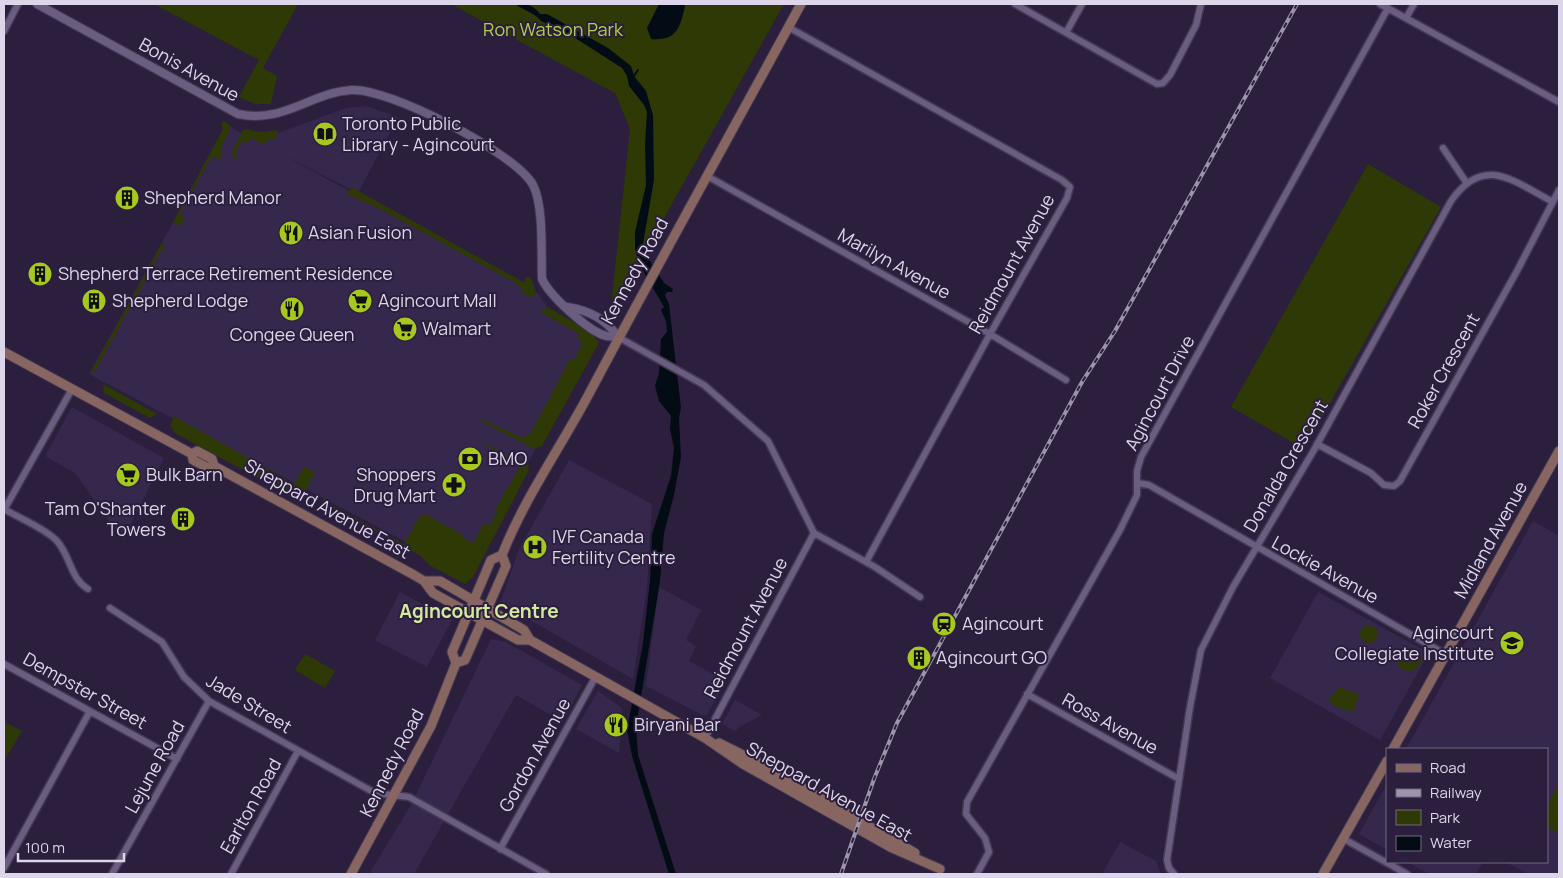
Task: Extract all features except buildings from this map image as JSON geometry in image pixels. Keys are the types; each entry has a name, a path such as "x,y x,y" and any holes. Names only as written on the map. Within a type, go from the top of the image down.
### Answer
{"main road":[{"name":"Kennedy Road","path":"350,874 431,726 456,663 452,652 491,560 502,555 536,485 582,406 644,288 801,4"},
{"name":"Sheppard Avenue East","path":"4,352 192,454 197,451 212,459 214,466 424,581 433,593 518,640 530,640 705,738 765,766 896,840 944,872"},
{"name":"Midland Avenue","path":"1394,748 1559,451"},
{"name":"Kennedy Road","path":"456,663 465,660 483,621 506,566 502,555"},
{"name":"Sheppard Avenue East","path":"424,581 440,581 524,630 530,640"},
{"path":"1323,874 1386,763"}],"street":[{"path":"4,31 18,4"},
{"name":"Bonis Avenue","path":"37,4 238,114 255,117 274,115 335,93 360,90 393,100 460,130 515,165 532,182 540,207 542,279 552,295 567,307 578,320 606,336 618,336"},
{"path":"1016,4 1067,31 1148,80 1163,83 1170,75 1196,25 1201,4"},
{"path":"1067,31 1082,4"},
{"path":"1380,4 1559,102"},
{"path":"1406,18 1414,4"},
{"name":"Agincourt Drive","path":"977,874 989,852 986,838 966,814 967,802 1120,530 1136,495 1137,472 1141,457 1388,8"},
{"name":"Reidmount Avenue","path":"788,27 1062,180 1070,187 1067,198 990,334 866,562"},
{"path":"1443,148 1466,182 1474,178 1494,174 1515,182 1553,202"},
{"name":"Marilyn Avenue","path":"707,176 990,334 1066,380"},
{"name":"Donalda Crescent","path":"1174,874 1168,868 1167,860 1201,650 1233,586 1318,444 1451,201 1466,182"},
{"name":"Roker Crescent","path":"1318,444 1371,473 1384,485 1394,486 1400,481 1517,271 1559,190"},
{"name":"Bonis Avenue","path":"567,307 583,309 610,325 618,336"},
{"path":"618,336 704,386 768,441 814,533 866,562 920,597"},
{"path":"72,389 4,509 56,540 72,567 75,579 88,589"},
{"name":"Lockie Avenue","path":"1138,483 1149,486 1445,654"},
{"name":"Reidmount Avenue","path":"705,738 814,533"},
{"name":"Jade Street","path":"110,608 162,642 184,677 210,701 377,794 409,797 546,874"},
{"name":"Dempster Street","path":"4,664 177,760"},
{"name":"Gordon Avenue","path":"500,849 596,676"},
{"name":"Ross Avenue","path":"1027,694 1179,779"},
{"name":"Lejune Road","path":"112,874 210,701"},
{"path":"4,868 90,711"},
{"name":"Earlton Road","path":"231,874 298,751"},
{"path":"1344,839 1386,862"},
{"path":"1387,863 1407,874"}],"shaded area":[{"path":"366,106 398,117 358,193 281,154 538,293 550,312 594,340 468,575 89,374 227,125 252,139 281,132 346,108"},
{"path":"72,407 164,458 123,540 75,473 45,456"},
{"path":"569,460 652,504 647,588 633,679 500,603 519,549"},
{"name":"Agincourt Collegiate Institute","path":"1533,521 1559,536 1559,874 1529,874 1507,863 1548,863 1548,748 1407,748"},
{"path":"659,587 701,610 686,640 696,646 689,661 726,681 707,715 702,715 646,686"},
{"path":"400,592 452,620 427,667 375,640"},
{"path":"1318,592 1429,653 1380,740 1270,678"},
{"path":"491,639 506,642 582,685 563,722 516,695 414,874 369,874 411,805"},
{"path":"598,691 622,708 619,753 576,729"},
{"path":"735,700 762,715 735,731 722,724"},
{"path":"1386,786 1386,849 1359,834"},
{"path":"1120,842 1156,861 1161,874 1102,874"},
{"path":"1409,863 1482,863 1476,874 1429,874"}],"green space":[{"path":"154,4 298,4 263,68 277,76 271,104 255,104 239,97 259,60"},
{"name":"Ron Watson Park","path":"451,4 784,4 654,236 611,306 630,129 615,93"},
{"path":"224,121 231,126 221,149 221,158 218,159 212,156 180,213 184,218 182,226 173,222 223,129 221,124"},
{"path":"244,129 262,132 277,130 278,134 275,139 268,140 264,145 251,138 247,143 242,141 235,153 239,157 234,159 232,151"},
{"path":"1368,164 1441,207 1304,449 1231,407"},
{"path":"351,187 525,283 525,278 530,277 537,294 529,297 521,292 523,289 512,281 382,210 347,194"},
{"path":"162,243 165,244 94,373 91,372"},
{"path":"548,307 592,333 599,343 542,446 534,449 483,422 481,419 523,438 531,433 570,359 575,359 582,343 577,339 579,334 540,312"},
{"path":"103,384 157,414 150,418 104,393"},
{"path":"174,416 294,484 304,467 315,472 305,493 296,499 175,433 170,426"},
{"path":"474,438 528,465 529,470 473,577 465,584 429,565 421,556 322,502 324,497 329,500 327,503 404,544 420,516 425,514 463,535 465,539 473,543 484,523 489,526 497,513 496,508 520,466"},
{"path":"1365,625 1373,625 1378,630 1376,641 1365,643 1360,638 1360,630"},
{"path":"1409,647 1418,650 1421,659 1418,668 1409,671 1400,668 1397,659 1400,650"},
{"path":"305,654 335,671 325,688 295,670"},
{"path":"1340,687 1359,694 1353,712 1336,707 1328,700"},
{"path":"4,722 22,731 4,761"},
{"path":"1559,783 1559,834 1548,828 1548,803"}],"water":[{"path":"515,4 529,5 540,14 547,14 608,48 631,66 634,76 646,91 653,115 654,180 643,244 646,255 664,283 673,289 672,292 667,292 665,295 669,304 681,408 679,418 681,457 664,533 660,581 636,727 638,755 676,874 669,874 632,756 627,730 643,643 650,581 652,534 671,476 674,448 670,429 671,416 659,401 655,386 659,373 661,339 667,332 666,321 661,310 664,307 639,264 635,249 635,232 646,185 645,144 647,112 644,105 629,86 627,76 622,68 572,36 541,21"},
{"path":"659,4 685,4 685,6 679,27 672,35 667,38 651,39 647,28"}],"waterway":[{"path":"634,76 638,70"}],"railway":[{"path":"841,874 874,779 897,723 1082,382 1115,331 1297,4"}],"place":[{"name":"Toronto Public Library - Agincourt","path":"325,134"},
{"name":"Shepherd Manor","path":"127,198"},
{"name":"Asian Fusion","path":"291,233"},
{"name":"Shepherd Terrace Retirement Residence","path":"40,274"},
{"name":"Shepherd Lodge","path":"94,301"},
{"name":"Agincourt Mall","path":"360,301"},
{"name":"Congee Queen","path":"292,309"},
{"name":"Walmart","path":"405,329"},
{"name":"BMO","path":"470,459"},
{"name":"Bulk Barn","path":"128,475"},
{"name":"Shoppers Drug Mart","path":"454,485"},
{"name":"Tam O'Shanter Towers","path":"183,519"},
{"name":"IVF Canada Fertility Centre","path":"535,547"},
{"name":"Agincourt","path":"944,624"},
{"name":"Agincourt Collegiate Institute","path":"1512,643"},
{"name":"Agincourt GO","path":"919,658"},
{"name":"Biryani Bar","path":"616,725"}],"district":[{"name":"Agincourt Centre","path":"479,611"}]}
